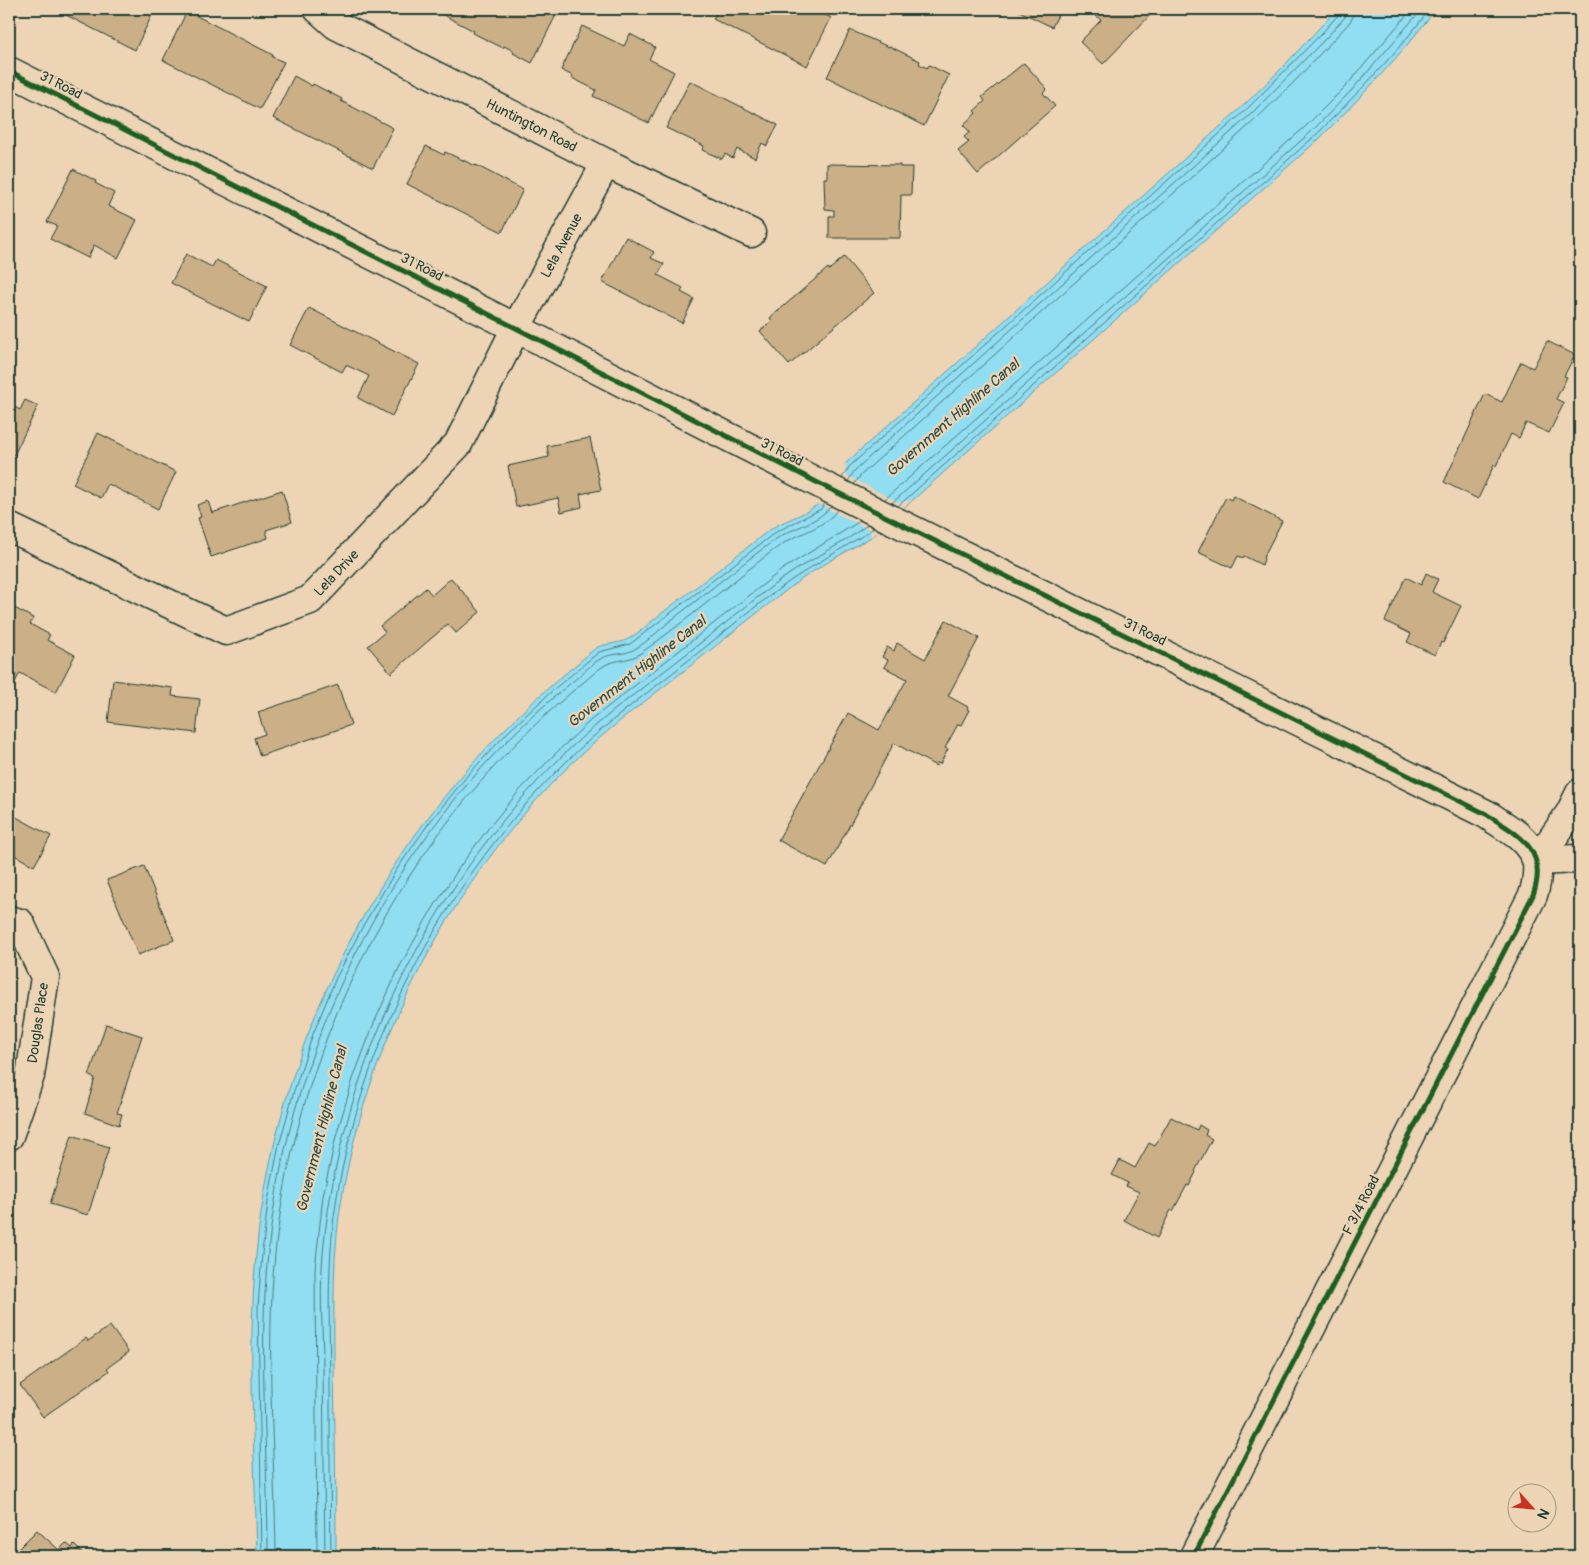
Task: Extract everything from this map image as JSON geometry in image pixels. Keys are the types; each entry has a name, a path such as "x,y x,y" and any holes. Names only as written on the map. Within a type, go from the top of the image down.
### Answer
{"street":[{"name":"Huntington Road","path":"318,9 336,25 606,163 751,233"},
{"name":"31 Road","path":"9,71 826,487 1486,814 1518,834 1526,842 1537,861"},
{"name":"Lela Avenue","path":"516,328 606,163"},
{"name":"Lela Drive","path":"9,527 226,632 310,600 458,444 516,328"},
{"path":"1537,861 1570,813 1580,793"},
{"path":"1537,861 1580,860"},
{"name":"F 3/4 Road","path":"1194,1556 1533,895 1537,884 1537,861"},
{"name":"Douglas Place","path":"9,920 20,922 45,977 30,1076 9,1136"}],"water":[{"name":"Government Highline Canal","path":"1337,9 1436,9 1380,76 1319,139 871,537 792,586 630,712 570,765 528,809 489,858 454,909 423,964 395,1020 373,1078 355,1137 342,1197 334,1280 336,1556 257,1556 252,1406 253,1293 256,1255 269,1169 290,1086 320,1005 357,927 402,854 454,785 512,722 595,649 630,638 769,530 816,506 827,493 846,463 1242,107 1281,69"}],"pier":[{"path":"846,463 846,475 900,503 913,499 871,537 870,530 818,504 812,505 817,502"}],"building":[{"path":"54,9 155,9 135,50"},
{"path":"440,9 548,9 557,13 532,63 513,53 514,51 504,46 503,48 473,33 474,31 438,12"},
{"path":"718,9 817,9 831,18 807,66 713,19"},
{"path":"1015,9 1061,9 1052,27"},
{"path":"1099,9 1156,9 1103,64 1080,42 1101,20 1094,14"},
{"path":"187,11 284,62 260,109 163,60"},
{"path":"582,26 624,46 630,34 655,47 649,59 674,72 649,123 593,96 596,90 561,70"},
{"path":"850,30 920,61 919,64 927,68 929,65 949,75 924,126 827,77"},
{"path":"1024,63 1047,89 1043,93 1055,106 978,174 958,151 969,142 964,137 970,132 963,125 985,101 982,97"},
{"path":"294,76 342,99 341,101 393,128 373,168 273,118"},
{"path":"690,81 778,125 767,146 762,143 755,158 737,149 733,158 725,154 722,159 702,150 704,146 666,128"},
{"path":"426,146 444,155 445,152 476,165 523,190 502,232 407,184"},
{"path":"827,164 900,165 900,167 912,167 911,195 901,195 900,238 829,238 829,216 834,216 834,210 825,209 824,178 827,178"},
{"path":"73,169 114,193 108,206 137,220 118,258 94,245 88,258 50,239 57,226 47,222"},
{"path":"626,237 654,252 651,258 664,264 658,275 683,288 681,292 694,299 682,323 602,282"},
{"path":"186,254 212,267 216,260 267,286 249,322 171,283"},
{"path":"844,257 874,293 789,365 760,331 772,321 770,318 828,268 829,270"},
{"path":"309,308 419,364 392,416 358,398 369,376 346,365 342,372 290,345"},
{"path":"1547,341 1575,355 1564,376 1567,377 1556,399 1564,403 1549,433 1526,423 1519,438 1511,434 1478,499 1444,482 1485,394 1502,402 1521,362 1533,368"},
{"path":"25,400 38,406 14,455 9,453 9,404 20,410"},
{"path":"98,433 176,472 158,509 108,484 101,498 73,484"},
{"path":"590,438 601,490 580,494 582,507 561,512 558,498 516,507 508,466 549,457 547,446"},
{"path":"282,490 292,522 266,530 268,538 211,557 198,518 201,517 197,505 208,501 212,513"},
{"path":"1233,496 1282,521 1263,558 1262,565 1244,556 1243,558 1238,556 1232,568 1198,552 1226,497 1231,500"},
{"path":"1426,573 1438,579 1432,592 1461,606 1435,655 1407,642 1411,634 1385,621 1406,577 1421,585"},
{"path":"451,578 480,612 456,633 448,624 391,673 368,646 385,632 380,626 426,588 432,595"},
{"path":"9,605 33,618 30,624 50,635 47,640 75,655 56,692 20,673 9,690"},
{"path":"946,620 979,638 948,696 968,707 967,709 969,710 961,725 958,724 945,748 948,749 940,764 937,763 936,766 894,743 827,867 778,840 848,713 879,730 907,679 884,667 888,660 882,657 887,647 894,651 897,643 925,659"},
{"path":"113,680 173,688 172,696 200,699 196,733 108,722"},
{"path":"338,685 351,725 260,756 254,738 265,734 258,712"},
{"path":"9,813 51,836 34,866 9,852"},
{"path":"144,866 174,940 138,955 107,880"},
{"path":"106,1024 142,1036 117,1113 122,1114 119,1125 85,1113 95,1078 89,1076"},
{"path":"1171,1117 1197,1130 1199,1125 1207,1130 1205,1135 1212,1139 1189,1186 1187,1185 1173,1211 1171,1210 1157,1238 1124,1220 1139,1192 1126,1186 1128,1183 1112,1175 1120,1160 1135,1168 1149,1143 1155,1146"},
{"path":"72,1135 109,1147 88,1215 50,1204"},
{"path":"110,1326 129,1352 107,1368 109,1371 43,1417 20,1385 86,1338 88,1341"},
{"path":"37,1530 59,1550 66,1543 72,1548 74,1545 86,1556 11,1556"}],"cycle path":[{"path":"9,71 826,487 1486,814 1510,829 1528,846 1534,855 1537,866 1537,879 1533,895 1194,1556"}]}
